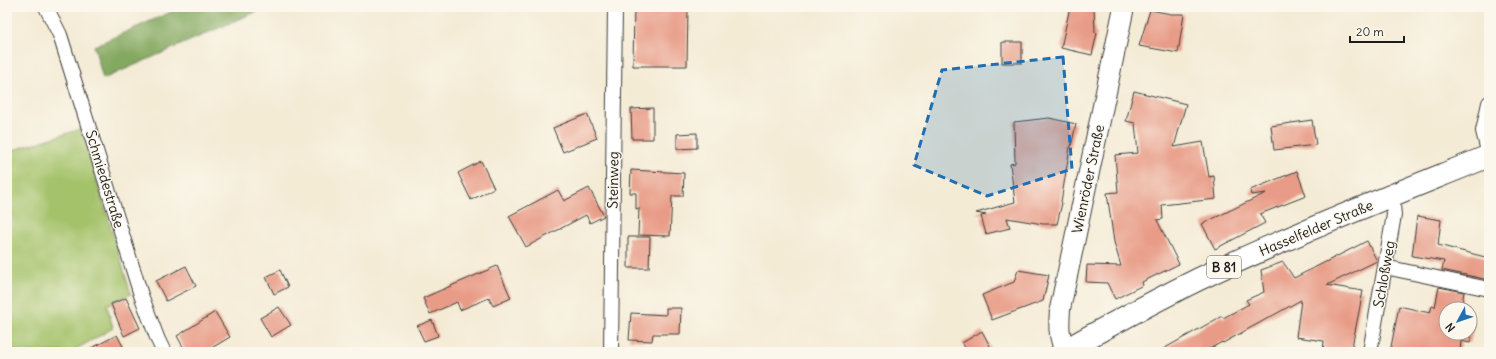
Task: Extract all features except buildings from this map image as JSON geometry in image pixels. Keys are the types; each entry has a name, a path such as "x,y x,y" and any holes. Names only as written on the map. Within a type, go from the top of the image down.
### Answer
{"main road":[{"name":"Wienröder Straße","path":"1063,351 1059,327 1060,309 1124,7"},
{"name":"Hasselfelder Straße","path":"1063,351 1139,310 1230,264 1489,156"}],"street":[{"name":"Schmiedestraße","path":"46,7 60,34 141,295 164,352"},
{"name":"Steinweg","path":"611,352 615,7"},
{"path":"1489,104 1483,131 1489,156"},
{"name":"Schloßweg","path":"1370,352 1394,215 1390,196"},
{"path":"1385,267 1489,289"}],"highlighted area":[{"path":"1063,57 1072,169 987,196 914,165 942,70"}],"green space":[{"path":"182,7 267,7 103,79 94,46"},
{"path":"81,129 131,294 107,305 113,328 71,352 7,352 7,152"}]}
